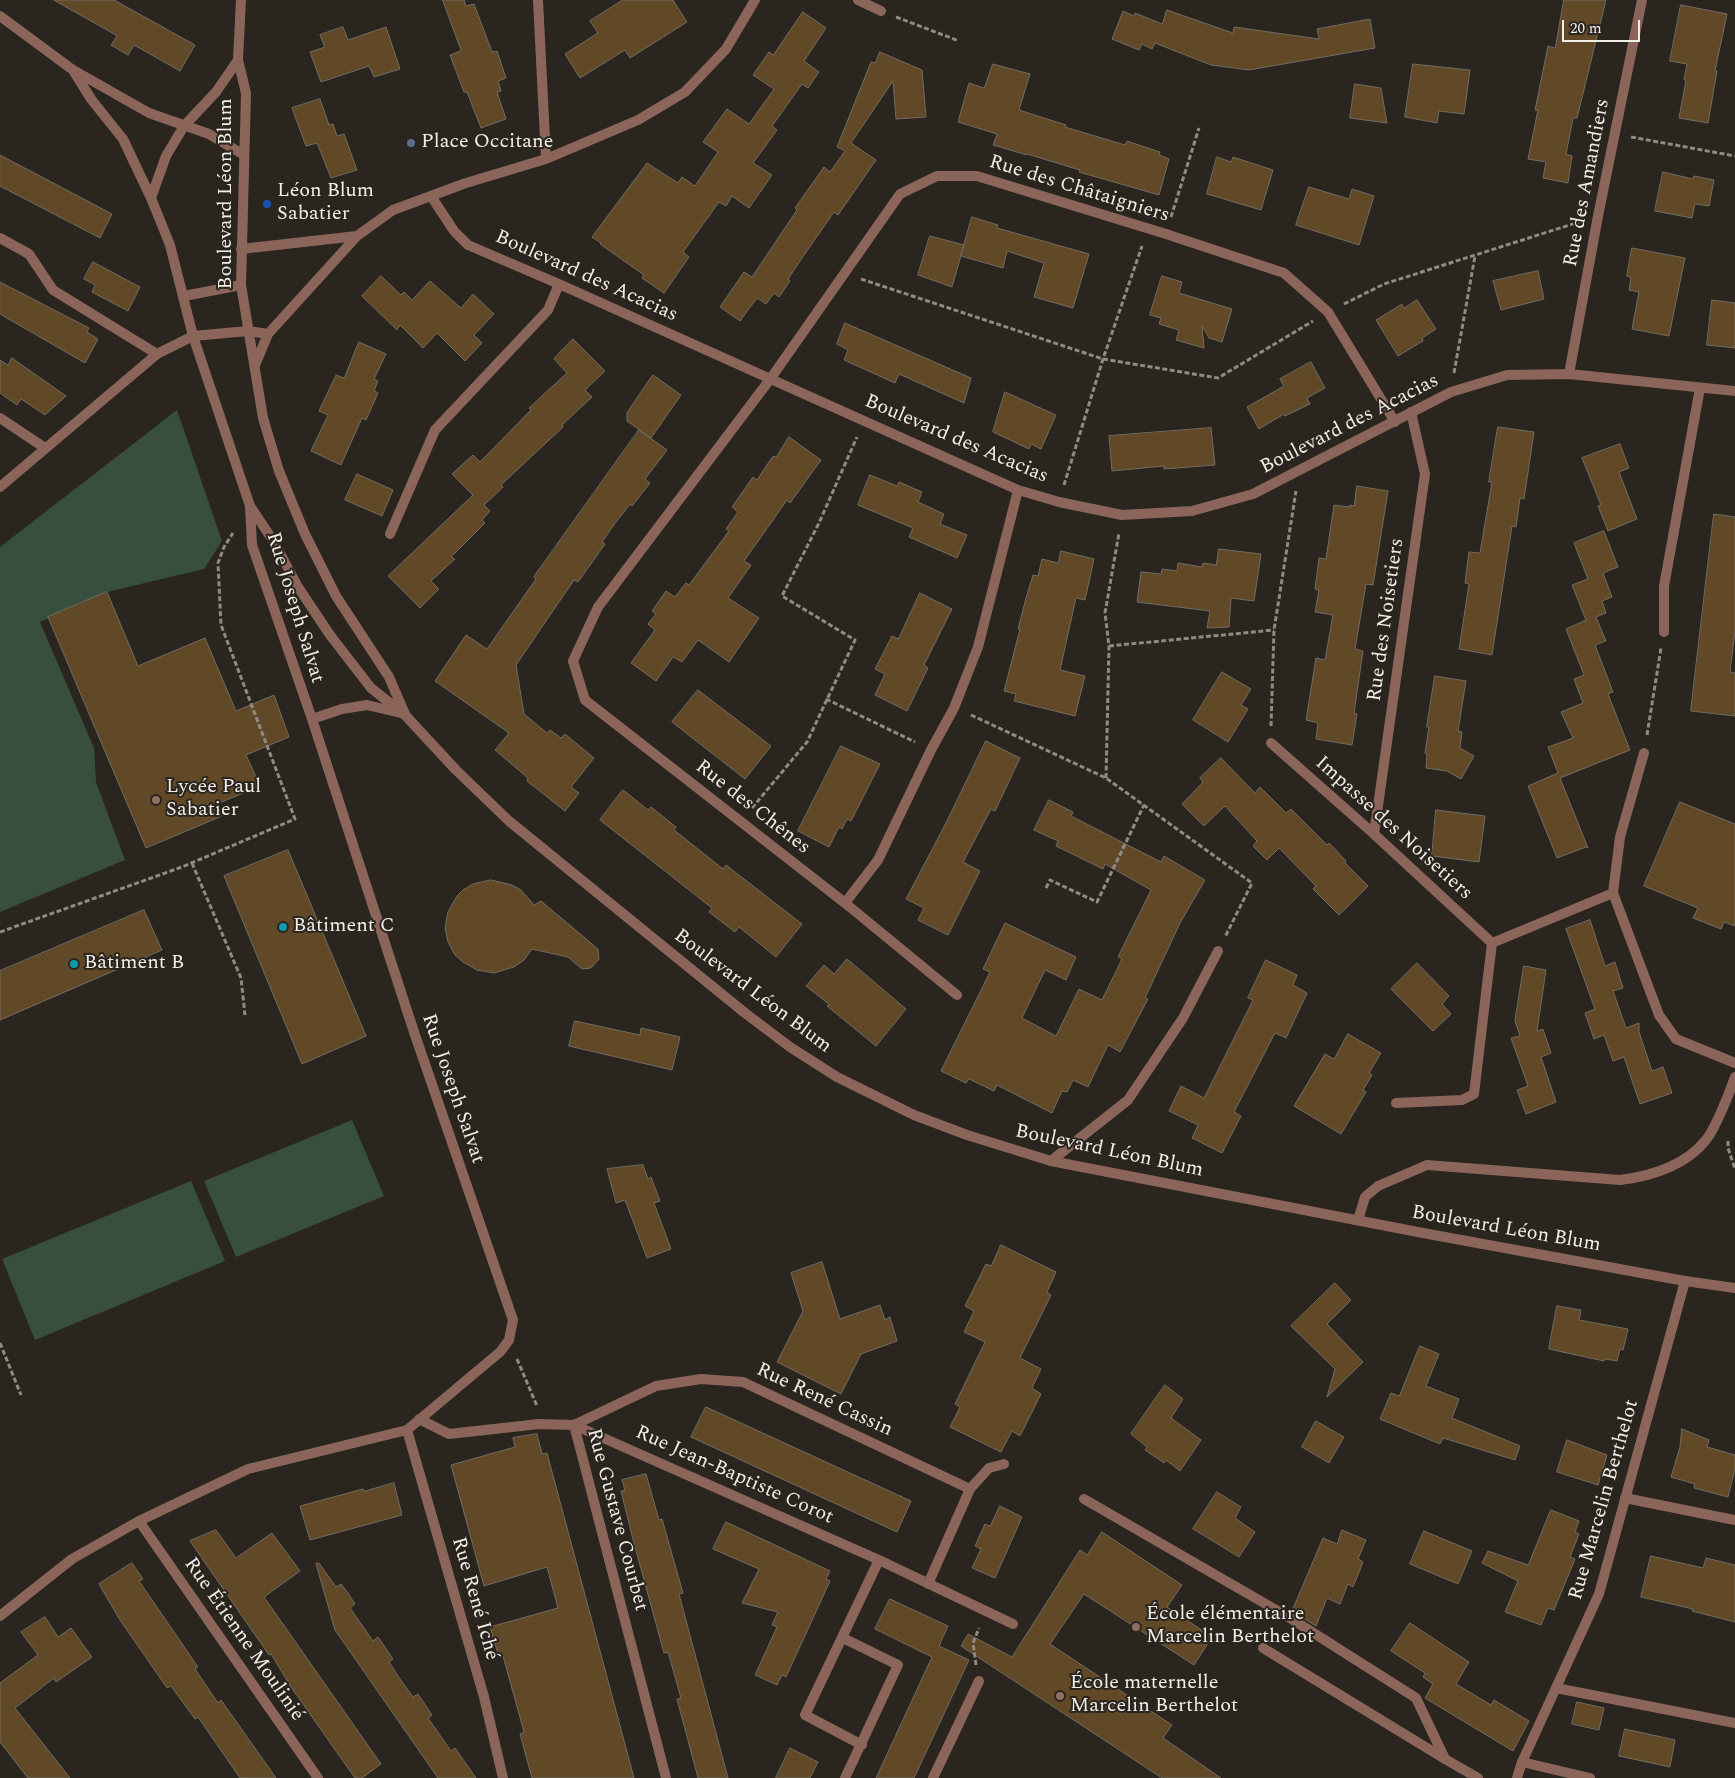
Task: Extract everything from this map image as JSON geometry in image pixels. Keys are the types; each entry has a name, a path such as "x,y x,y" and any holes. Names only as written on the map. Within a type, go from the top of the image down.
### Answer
{"street":[{"name":"Boulevard Léon Blum","path":"241,0 238,60 246,93 241,285 263,418 280,471 305,534 336,596 389,677 405,714"},
{"path":"538,0 546,159"},
{"path":"255,365 268,334 357,236 393,210 466,183 546,159 638,120 685,92 726,49 755,0"},
{"path":"858,0 881,11"},
{"name":"Rue des Amandiers","path":"1569,374 1598,216 1642,0"},
{"path":"0,16 73,70 148,113 209,134 244,154"},
{"path":"151,198 166,156 184,126 216,92 238,60"},
{"name":"Boulevard Léon Blum","path":"73,70 92,99 123,139 170,244 193,336 250,506 274,542 298,587 330,634 371,688 405,714 456,770 509,821 745,1013 790,1047 837,1077 914,1115 968,1136 1051,1161 1685,1281 1735,1288"},
{"name":"Rue des Châtaigniers","path":"771,378 900,194 937,176 977,176 1166,234 1284,273 1328,312 1395,422"},
{"name":"Boulevard des Acacias","path":"431,196 454,232 468,245 771,378 1018,490 1058,502 1122,515 1192,511 1253,494 1451,392 1507,375 1569,374 1735,391"},
{"path":"241,249 357,236"},
{"path":"0,238 29,254 53,290 157,354"},
{"path":"390,534 435,430 548,310 559,284"},
{"path":"184,296 241,285"},
{"path":"0,487 157,354 193,336 248,331 268,334"},
{"name":"Rue des Chênes","path":"771,378 598,606 573,661 585,700 741,821 957,995"},
{"path":"1664,632 1664,586 1700,388"},
{"name":"Rue des Noisetiers","path":"1374,834 1425,474 1411,412"},
{"path":"0,418 45,448"},
{"path":"845,904 878,860 931,750 954,708 978,647 1018,490"},
{"name":"Rue Joseph Salvat","path":"250,506 252,545 312,719 417,1040 513,1320 508,1340"},
{"path":"312,719 342,709 367,705 405,714"},
{"name":"Impasse des Noisetiers","path":"1271,743 1374,834 1492,943"},
{"path":"1644,753 1620,836 1613,893 1659,1016 1676,1039 1735,1063"},
{"path":"1396,1103 1462,1100 1474,1094 1492,943 1613,893"},
{"path":"1051,1161 1128,1100 1183,1018 1218,951"},
{"path":"1358,1220 1365,1196 1378,1186 1427,1165 1620,1180 1643,1177 1664,1171 1696,1151 1707,1139 1735,1077"},
{"name":"Rue Marcelin Berthelot","path":"1517,1778 1522,1762 1599,1594 1685,1281"},
{"path":"0,1616 72,1559 139,1521 248,1469 406,1430 500,1352 508,1340"},
{"name":"Rue René Cassin","path":"574,1425 656,1386 701,1379 743,1382 970,1489"},
{"name":"Rue Gustave Courbet","path":"419,1419 449,1434 545,1424 574,1425 666,1778"},
{"name":"Rue Jean-Baptiste Corot","path":"574,1425 879,1560 1014,1624"},
{"name":"Rue René Iché","path":"406,1430 484,1697 503,1778"},
{"path":"928,1584 970,1489 989,1468 1004,1464"},
{"path":"1625,1498 1735,1520"},
{"path":"1084,1499 1290,1618 1416,1698 1445,1759"},
{"name":"Rue Étienne Moulinié","path":"139,1521 318,1778"},
{"path":"862,1744 805,1715 879,1560"},
{"path":"843,1638 898,1665 845,1778"},
{"path":"1263,1648 1478,1778"},
{"path":"933,1778 979,1681"},
{"path":"1556,1688 1735,1723"},
{"path":"1522,1762 1590,1778"}],"path":[{"path":"881,11 959,41"},
{"path":"1166,234 1199,128"},
{"path":"1616,134 1735,156"},
{"path":"844,273 1103,359 1218,378 1328,312 1384,284 1598,216"},
{"path":"1058,502 1103,359 1148,229"},
{"path":"1451,392 1475,256"},
{"path":"741,821 807,742 855,640 782,596 819,523 864,421"},
{"path":"1271,743 1274,630 1299,471"},
{"path":"0,932 192,863 295,819 221,625 218,563 224,547 250,506"},
{"path":"1106,778 1109,646 1105,613 1122,515"},
{"path":"1109,646 1274,630"},
{"path":"1644,753 1664,632"},
{"path":"826,699 931,750"},
{"path":"954,708 1106,778 1252,883 1218,951"},
{"path":"1046,888 1050,880 1097,902 1144,805"},
{"path":"192,863 241,978 245,1015"},
{"path":"1728,1138 1728,1148 1735,1169"},
{"path":"508,1340 545,1424"},
{"path":"0,1343 21,1395"},
{"path":"979,1681 973,1643 986,1611"}],"green space":[{"path":"177,410 222,541 204,569 107,592 40,622 94,748 96,782 125,860 0,912 0,547"},
{"path":"352,1120 384,1196 236,1257 204,1181"},
{"path":"191,1181 225,1261 35,1340 2,1259"}],"building":[{"path":"54,0 114,0 195,45 180,71 134,45 128,55 111,45 117,36"},
{"path":"443,0 464,0 466,6 474,4 492,52 497,51 506,78 498,81 501,91 497,92 506,119 481,128 467,92 464,92 450,55 461,51"},
{"path":"623,0 673,0 687,22 630,58 625,50 580,78 565,54 598,33 590,21"},
{"path":"1564,0 1606,0 1577,118 1573,118 1566,154 1572,156 1568,183 1543,178 1546,162 1528,159 1538,110 1535,110 1548,46 1555,48"},
{"path":"1681,5 1727,14 1715,71 1717,71 1708,123 1679,118 1687,64 1670,61"},
{"path":"1167,10 1233,33 1234,27 1319,39 1317,29 1370,19 1375,48 1249,70 1211,65 1155,43 1152,49 1142,44 1139,50 1112,39 1123,11 1134,16 1135,13 1162,24"},
{"path":"803,12 826,28 804,61 819,72 808,88 802,84 772,126 777,130 753,163 772,175 749,208 732,196 726,206 719,202 683,252 689,257 664,293 642,278 644,275 592,237 647,163 678,183 682,177 695,186 718,152 703,142 727,109 749,124 774,89 753,75 769,52 773,55"},
{"path":"343,27 348,40 386,27 400,69 374,77 369,66 321,82 310,52 325,47 320,35"},
{"path":"880,52 922,70 926,117 896,119 893,81 851,143 876,160 838,215 834,212 788,279 790,281 779,297 774,293 766,304 757,298 740,321 720,307 744,272 752,277 797,210 795,208 824,167 830,172 845,151 837,147 871,62 875,63"},
{"path":"993,64 1030,74 1019,110 1066,125 1065,127 1125,145 1127,141 1160,152 1159,155 1169,159 1159,195 993,145 997,134 958,122 969,83 984,88"},
{"path":"1413,64 1470,70 1464,114 1439,111 1437,123 1405,117"},
{"path":"1355,84 1381,88 1387,123 1350,118"},
{"path":"320,99 329,125 333,124 337,136 344,134 357,170 331,178 317,143 306,146 292,108"},
{"path":"0,155 112,214 100,238 0,186"},
{"path":"1217,157 1231,162 1233,157 1273,170 1261,210 1207,194"},
{"path":"1663,172 1693,179 1694,176 1714,180 1709,206 1695,204 1692,218 1655,211"},
{"path":"1309,187 1349,199 1352,189 1374,196 1359,245 1296,225"},
{"path":"972,217 998,225 997,228 1089,254 1073,308 1034,297 1044,263 1007,251 1003,268 961,256"},
{"path":"930,236 964,245 952,287 918,275"},
{"path":"1632,248 1685,258 1669,336 1632,329 1639,292 1629,290 1631,278 1627,276"},
{"path":"93,262 140,287 128,311 92,292 95,285 84,279"},
{"path":"1538,271 1544,299 1501,310 1493,281"},
{"path":"381,276 401,295 404,292 412,300 430,281 461,308 473,294 494,314 474,335 482,343 465,361 437,333 423,348 400,325 397,330 362,296"},
{"path":"1162,276 1182,282 1179,293 1232,309 1222,342 1209,338 1202,326 1204,348 1176,340 1179,330 1159,324 1161,318 1150,315"},
{"path":"0,282 89,328 87,332 98,339 85,363 0,314"},
{"path":"1417,300 1436,329 1422,338 1423,341 1398,356 1376,320 1402,304 1404,308"},
{"path":"1712,300 1735,303 1735,348 1707,345"},
{"path":"845,323 971,378 964,403 899,374 895,383 844,360 848,350 837,344"},
{"path":"573,339 605,371 585,390 592,397 501,485 503,487 484,505 490,511 482,520 485,523 451,557 455,559 431,581 439,589 420,608 388,576 473,495 452,474 473,455 480,462 531,410 529,408 567,373 554,359"},
{"path":"359,342 386,354 374,379 378,381 374,391 378,393 366,420 362,418 341,465 311,451 328,415 319,411 336,375 344,378"},
{"path":"12,358 66,396 45,415 21,399 17,405 0,393 0,360 8,365"},
{"path":"1311,362 1325,388 1307,398 1310,404 1285,416 1284,414 1259,429 1247,407 1284,386 1280,379"},
{"path":"653,375 681,395 651,438 627,421 627,413"},
{"path":"1005,392 1056,415 1041,449 1031,444 1029,449 993,432"},
{"path":"1498,427 1534,432 1524,499 1520,498 1516,527 1512,526 1492,655 1459,649 1469,584 1465,583 1469,552 1480,553 1492,482 1489,482"},
{"path":"1211,428 1215,465 1164,469 1164,466 1112,471 1109,436"},
{"path":"639,430 667,450 645,479 650,483 613,526 602,542 605,544 578,582 574,580 516,665 524,714 547,733 550,730 561,738 565,734 594,758 571,787 579,793 565,811 527,781 528,778 495,750 509,733 435,681 466,635 487,649 536,579 534,577"},
{"path":"789,437 821,460 790,503 787,500 744,561 751,565 728,598 759,618 729,662 698,640 682,662 673,657 656,681 631,663 655,630 648,624 656,614 652,611 666,591 675,597 686,583 689,585 729,531 726,529 738,512 732,507 753,477 757,480 773,456 776,457"},
{"path":"1620,444 1629,468 1619,472 1637,519 1608,531 1598,506 1601,505 1582,458"},
{"path":"357,474 393,490 382,516 345,500"},
{"path":"870,475 897,486 899,482 922,492 918,502 944,514 940,524 967,535 957,558 909,537 913,528 858,505"},
{"path":"1357,486 1388,491 1373,585 1366,584 1355,649 1363,651 1354,713 1357,714 1352,745 1316,739 1318,723 1306,720 1316,658 1325,660 1333,615 1315,612 1319,590 1315,589 1319,558 1326,559 1334,505 1354,506"},
{"path":"1714,514 1735,517 1735,631 1730,672 1735,673 1735,716 1691,711"},
{"path":"1604,531 1618,567 1603,573 1612,597 1602,601 1606,613 1596,617 1606,641 1595,645 1613,692 1608,694 1630,750 1560,778 1588,848 1586,847 1557,858 1528,786 1558,773 1548,747 1573,738 1561,712 1583,703 1574,679 1584,675 1566,629 1586,620 1572,585 1588,579 1574,543"},
{"path":"1219,549 1261,554 1254,601 1231,598 1229,627 1207,628 1210,611 1137,602 1141,572 1161,574 1162,569 1177,571 1178,563 1202,567 1203,563 1216,565"},
{"path":"1061,551 1094,559 1085,600 1076,598 1060,670 1085,676 1075,716 1014,701 1016,694 1004,691 1033,575 1038,576 1042,559 1058,563"},
{"path":"107,592 138,666 205,638 236,711 274,695 289,737 246,755 260,786 217,804 222,816 146,848 48,617"},
{"path":"920,593 952,609 924,665 928,668 907,711 875,695 885,674 875,669 892,636 898,639"},
{"path":"1222,672 1251,689 1241,705 1248,709 1228,742 1193,720"},
{"path":"1435,676 1466,681 1458,731 1462,732 1460,748 1474,756 1461,779 1447,771 1426,768 1427,754 1425,753 1429,727 1427,727"},
{"path":"698,690 771,746 745,779 672,722"},
{"path":"986,741 1020,758 995,811 991,809 963,862 980,871 948,935 918,920 924,908 906,899"},
{"path":"841,746 880,764 851,821 847,819 842,829 839,827 829,847 798,831"},
{"path":"1221,758 1255,793 1260,787 1286,813 1291,809 1327,845 1329,843 1346,861 1345,863 1368,886 1339,915 1313,889 1316,886 1279,848 1267,860 1253,846 1257,841 1225,806 1204,826 1182,804 1203,782 1200,778"},
{"path":"623,790 648,810 651,807 676,827 674,830 723,869 726,865 802,924 776,957 739,927 735,932 709,912 712,908 600,820"},
{"path":"1049,800 1073,812 1071,816 1161,862 1164,856 1205,880 1180,923 1145,998 1148,999 1120,1052 1108,1045 1088,1087 1073,1080 1067,1092 1062,1091 1052,1113 997,1085 994,1091 969,1079 966,1083 941,1071 990,972 983,969 1005,923 1076,957 1066,980 1045,970 1022,1018 1056,1036 1079,989 1102,1000 1122,959 1118,957 1151,890 1105,864 1103,869 1056,846 1058,841 1034,830"},
{"path":"1680,802 1735,824 1735,926 1724,922 1721,929 1693,918 1698,908 1644,886"},
{"path":"1436,810 1485,816 1479,862 1432,856"},
{"name":"Bâtiment C","path":"288,850 366,1036 302,1064 224,876"},
{"path":"491,880 512,885 521,890 534,905 541,901 598,949 599,959 591,968 582,969 568,957 532,949 524,960 514,967 494,973 477,970 463,962 455,955 448,942 445,928 448,912 457,896 463,890 473,884"},
{"name":"Bâtiment B","path":"144,910 162,950 0,1020 0,971"},
{"path":"1590,920 1605,966 1615,962 1623,988 1613,991 1626,1028 1639,1023 1639,1032 1652,1071 1663,1067 1672,1093 1640,1104 1624,1057 1613,1061 1604,1035 1594,1039 1585,1013 1595,1009 1566,929"},
{"path":"847,959 906,1009 876,1046 827,1006 830,1005 806,986 824,965 834,974"},
{"path":"1266,960 1297,975 1293,985 1307,993 1286,1038 1275,1033 1234,1112 1241,1116 1222,1153 1192,1138 1198,1125 1169,1111 1181,1086 1204,1098 1253,1000 1248,998"},
{"path":"1417,963 1449,996 1442,1004 1451,1014 1433,1031 1391,989"},
{"path":"1524,966 1546,970 1537,1031 1543,1029 1551,1053 1541,1057 1556,1102 1526,1114 1517,1090 1528,1086 1511,1038 1520,1036 1515,1021"},
{"path":"575,1021 640,1035 641,1028 680,1037 672,1070 569,1046"},
{"path":"1348,1034 1381,1053 1369,1073 1372,1075 1363,1090 1366,1092 1341,1134 1294,1106 1325,1054 1334,1059"},
{"path":"643,1165 648,1179 651,1177 660,1201 654,1203 671,1249 647,1258 625,1200 616,1203 607,1169"},
{"path":"1001,1245 1056,1272 1047,1292 1051,1295 1020,1358 1041,1369 1032,1388 1041,1394 1020,1436 1012,1431 1001,1452 950,1427 960,1407 955,1404 985,1342 964,1332 974,1311 965,1306 986,1264 991,1266"},
{"path":"822,1262 840,1319 880,1305 885,1320 890,1317 897,1341 861,1354 841,1394 777,1362 803,1311 791,1273"},
{"path":"1335,1283 1351,1300 1327,1324 1363,1362 1327,1397 1335,1369 1291,1326"},
{"path":"1557,1306 1581,1310 1579,1320 1628,1329 1623,1350 1620,1349 1617,1361 1605,1359 1604,1361 1549,1349"},
{"path":"1420,1346 1439,1354 1426,1386 1459,1399 1452,1418 1520,1446 1515,1460 1443,1438 1440,1444 1380,1419 1391,1393 1399,1396"},
{"path":"1165,1385 1183,1399 1171,1418 1201,1440 1180,1471 1166,1460 1164,1463 1145,1450 1147,1447 1131,1434"},
{"path":"706,1407 911,1501 897,1532 691,1437"},
{"path":"1316,1421 1344,1437 1329,1463 1302,1447"},
{"path":"1682,1429 1709,1440 1707,1447 1735,1455 1735,1469 1728,1497 1694,1488 1695,1484 1671,1477 1680,1447"},
{"path":"537,1434 542,1454 547,1453 634,1778 532,1778 520,1734 524,1732 503,1656 499,1657 490,1627 558,1608 547,1567 484,1586 451,1465 515,1447 513,1438"},
{"path":"1567,1440 1607,1455 1598,1485 1557,1472"},
{"path":"646,1474 659,1520 662,1519 683,1593 679,1594 728,1778 698,1778 677,1699 681,1698 668,1652 664,1653 634,1543 621,1491 625,1490 622,1480"},
{"path":"394,1483 402,1515 310,1540 300,1506 363,1489 364,1491"},
{"path":"1217,1492 1241,1507 1235,1518 1255,1532 1239,1557 1193,1529"},
{"path":"1000,1506 1022,1517 995,1578 972,1568 981,1549 975,1546 985,1524 990,1526"},
{"path":"1551,1510 1579,1521 1575,1532 1579,1534 1570,1557 1575,1559 1554,1610 1548,1608 1541,1625 1505,1612 1518,1581 1482,1563 1488,1551 1528,1565"},
{"path":"726,1522 830,1571 826,1579 830,1581 786,1677 782,1675 777,1685 755,1675 777,1627 772,1625 778,1612 742,1603 759,1569 713,1549"},
{"path":"216,1530 236,1558 272,1533 300,1571 264,1597 381,1764 362,1778 355,1778 291,1687 271,1654 269,1655 190,1541"},
{"path":"1342,1530 1366,1540 1358,1559 1363,1562 1353,1587 1348,1584 1340,1604 1327,1598 1316,1626 1292,1611 1323,1538 1337,1544"},
{"path":"1424,1531 1472,1551 1458,1584 1410,1564"},
{"path":"1102,1532 1182,1585 1167,1607 1212,1637 1194,1665 1084,1594 1050,1644 1172,1725 1163,1738 1221,1778 1162,1778 961,1646 968,1634 1012,1657 1080,1550 1087,1555"},
{"path":"1651,1556 1703,1568 1706,1558 1735,1565 1735,1622 1692,1611 1693,1609 1641,1597"},
{"path":"132,1563 143,1579 139,1581 198,1667 195,1669 218,1703 221,1700 276,1778 240,1778 198,1717 195,1719 171,1686 167,1688 120,1620 99,1584"},
{"path":"319,1563 336,1587 341,1584 348,1593 355,1604 350,1608 373,1641 378,1637 393,1659 389,1662 400,1679 413,1697 418,1694 432,1715 428,1718 451,1751 455,1748 476,1778 438,1778 335,1630 316,1564"},
{"path":"890,1599 948,1626 939,1646 969,1660 914,1778 876,1778 932,1657 875,1629"},
{"path":"45,1617 58,1637 71,1628 92,1657 56,1682 54,1678 15,1708 70,1778 28,1778 0,1742 0,1683 38,1655 21,1632"},
{"path":"1410,1623 1469,1662 1456,1684 1491,1705 1494,1700 1529,1721 1513,1751 1425,1698 1433,1684 1423,1677 1425,1673 1391,1651"},
{"path":"1577,1702 1604,1708 1599,1730 1572,1724"},
{"path":"1625,1729 1675,1740 1670,1767 1619,1756"},
{"path":"790,1748 818,1762 810,1778 776,1778"}],"place":[{"name":"Place Occitane","path":"411,143"},
{"name":"Léon Blum Sabatier","path":"267,204"},
{"name":"Lycée Paul Sabatier","path":"156,800"},
{"name":"Bâtiment C","path":"283,927"},
{"name":"Bâtiment B","path":"74,964"},
{"name":"École élémentaire Marcelin Berthelot","path":"1136,1627"},
{"name":"École maternelle Marcelin Berthelot","path":"1060,1696"}]}
